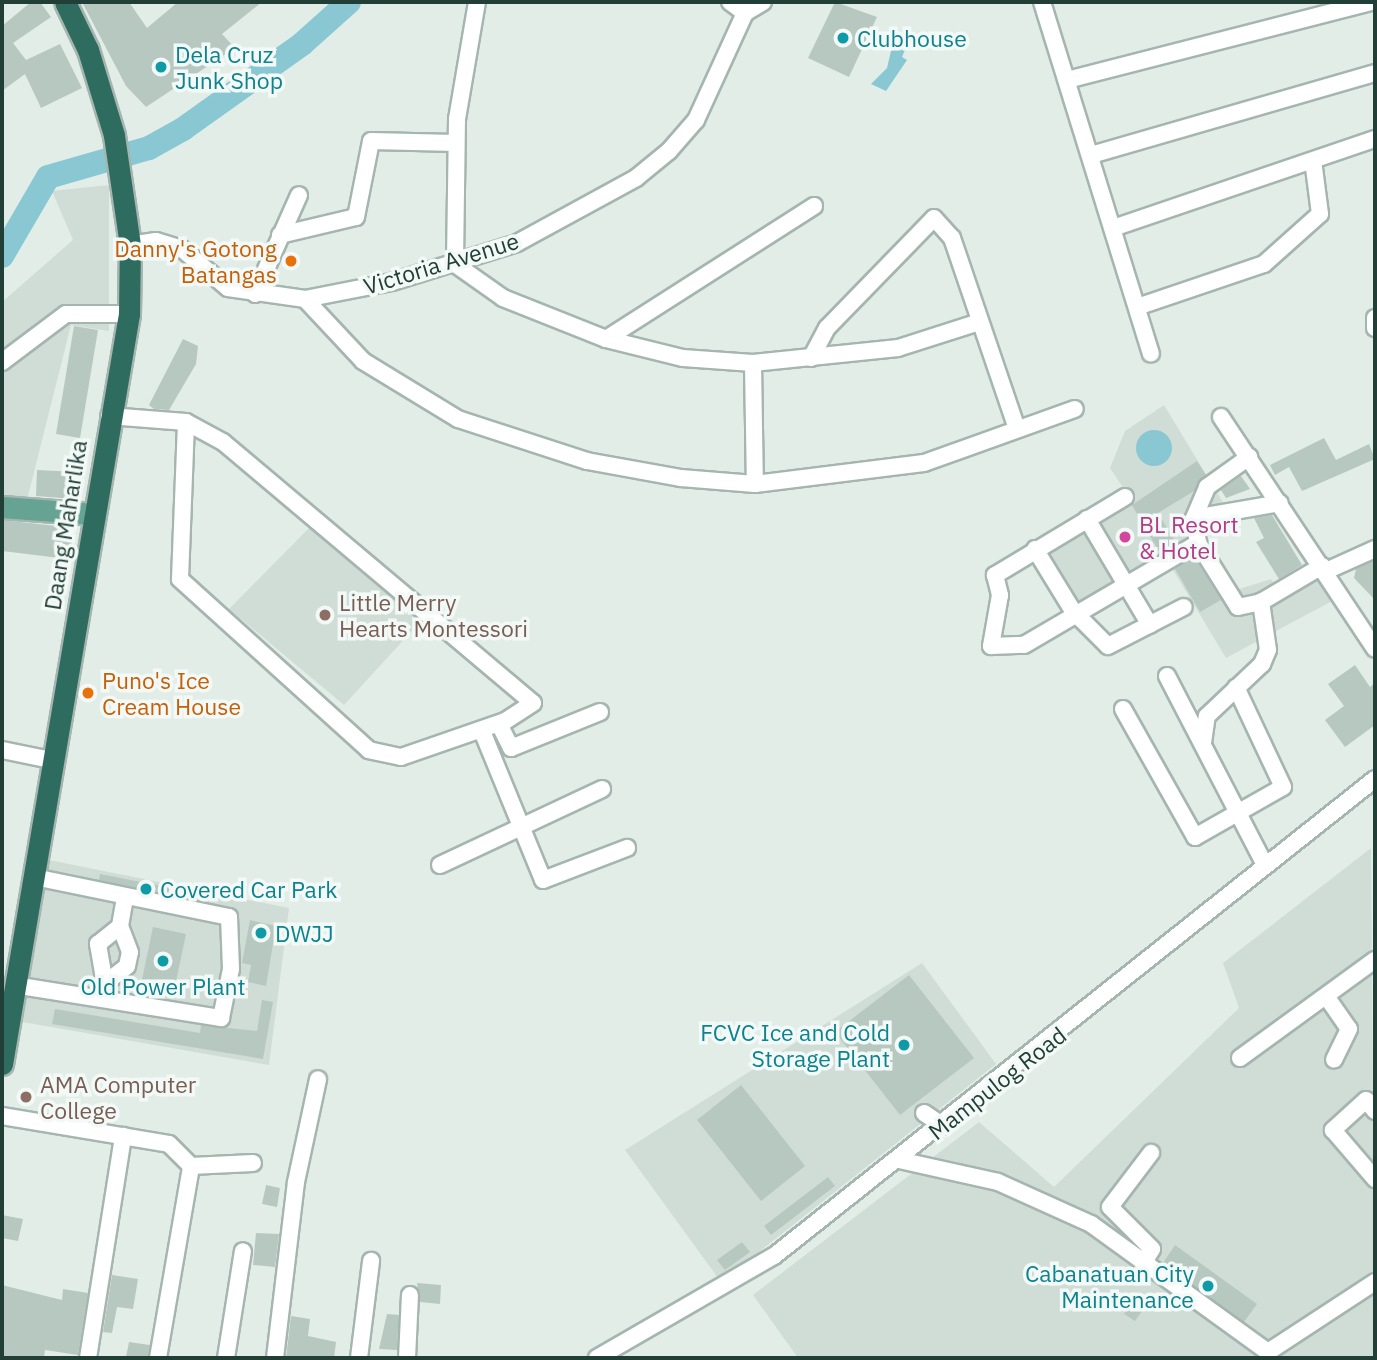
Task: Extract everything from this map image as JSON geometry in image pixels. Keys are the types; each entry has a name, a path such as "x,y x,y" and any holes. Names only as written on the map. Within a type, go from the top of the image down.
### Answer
{"highway":[{"name":"Daang Maharlika","path":"2,1063 109,416 129,314 130,245 123,181 114,135 88,50 65,2"}],"main road":[{"path":"2,507 94,514"}],"street":[{"path":"477,2 457,143 455,264 503,298 606,339 683,358 753,363 898,348 979,322"},
{"path":"730,2 745,13 763,2"},
{"path":"1067,80 1370,2"},
{"path":"1048,3 1067,80 1151,354"},
{"name":"Victoria Avenue","path":"130,245 156,241 182,249 228,288 254,294 305,299 455,264 517,243 572,214 669,151 696,120 745,13"},
{"path":"1091,155 1375,73"},
{"path":"1113,228 1375,139"},
{"path":"280,235 356,217 371,141 457,143"},
{"path":"1137,307 1264,264 1320,214 1313,160"},
{"path":"254,294 299,195"},
{"path":"606,339 814,206"},
{"path":"811,358 827,328 934,218 952,238 1017,429"},
{"path":"305,299 363,361 458,419 587,461 755,484 924,463 1075,409"},
{"path":"2,362 66,314 129,314"},
{"path":"1375,318 1375,328"},
{"path":"753,363 755,484"},
{"path":"109,416 186,422 264,471 533,703 482,731 401,757 369,750 180,579 186,422"},
{"path":"1222,417 1375,649"},
{"path":"1249,457 1207,487 1194,518 1198,543 1238,607 1261,602 1324,569 1375,549"},
{"path":"1125,497 995,575 1000,596 992,646 1024,645 1073,611 1198,543"},
{"path":"1194,518 1280,503"},
{"path":"1087,519 1150,625"},
{"path":"1035,549 1073,611 1108,646 1184,607"},
{"path":"1203,743 1207,716 1268,650 1261,602"},
{"path":"1167,676 1265,865"},
{"path":"1123,709 1195,837 1283,787 1236,687"},
{"path":"499,724 511,748 600,712"},
{"path":"482,731 543,880 627,848"},
{"path":"2,750 51,760"},
{"name":"Mampulog Road","path":"597,1358 768,1260 943,1126 1375,779"},
{"path":"439,865 602,789"},
{"path":"14,985 221,1018 231,969 229,917 125,899 34,877"},
{"path":"108,981 127,966 130,952 120,926 125,899"},
{"path":"105,999 108,981 96,960 98,944 120,926"},
{"path":"1240,1058 1375,960"},
{"path":"1326,996 1349,1029 1334,1060"},
{"path":"275,1358 296,1182 318,1080"},
{"path":"1375,1111 1366,1100 1333,1130 1375,1179"},
{"path":"923,1113 943,1126"},
{"path":"2,1116 169,1144 191,1166 253,1163"},
{"path":"88,1358 123,1136"},
{"path":"1143,1262 1152,1249 1110,1207 1151,1153"},
{"path":"899,1160 998,1182 1091,1224 1268,1352 1375,1282"},
{"path":"158,1358 191,1166"},
{"path":"226,1358 243,1251"},
{"path":"359,1358 371,1261"},
{"path":"407,1358 410,1296"}],"shaded area":[{"path":"109,185 109,331 71,325 28,496 2,497 2,302 73,240 52,191"},
{"name":"BL Resort & Hotel","path":"1164,405 1227,509 1203,515 1209,551 1233,591 1271,579 1275,585 1313,566 1334,600 1226,658 1170,565 1068,622 1028,546 1124,489 1110,468 1125,431"},
{"name":"Little Merry Hearts Montessori","path":"312,525 421,621 344,705 229,609"},
{"path":"1371,848 1375,1358 798,1358 753,1295 979,1122 1054,1187 1239,1008 1223,963"},
{"path":"49,860 289,908 269,1065 17,1021"},
{"path":"922,963 996,1064 721,1282 625,1150"}],"water":[{"path":"894,38 907,45 902,57 907,60 886,91 871,84 887,68"},
{"path":"1154,430 1166,436 1172,448 1166,460 1154,466 1142,460 1136,448 1142,436"}],"building":[{"path":"31,2 40,2 51,17 13,43 26,60 60,44 82,88 41,108 25,74 2,91 2,26"},
{"name":"Dela Cruz Junk Shop","path":"82,2 129,2 147,28 178,2 262,2 222,34 235,48 146,107 126,86"},
{"name":"Clubhouse","path":"835,2 877,17 849,77 808,58"},
{"path":"74,326 98,330 80,438 56,434"},
{"path":"183,339 198,346 196,364 169,410 154,409 149,405"},
{"path":"1324,438 1336,460 1369,444 1375,459 1302,491 1289,467 1275,475 1270,465"},
{"path":"1197,461 1206,475 1194,491 1158,513 1176,543 1160,553 1132,505"},
{"path":"37,470 76,472 74,499 36,496"},
{"path":"1241,476 1250,489 1226,498 1221,490"},
{"path":"1272,515 1302,565 1279,579 1256,542 1264,538 1254,518"},
{"path":"2,520 75,528 68,559 2,551"},
{"path":"1194,557 1221,600 1200,612 1175,569"},
{"path":"1375,560 1375,600 1354,578 1356,569"},
{"path":"1355,665 1370,687 1375,683 1375,725 1345,747 1325,720 1344,706 1328,684"},
{"path":"100,874 192,892 191,898 99,880"},
{"path":"250,920 276,926 266,986 248,982 251,965 242,963"},
{"name":"Old Power Plant","path":"153,927 186,934 173,996 140,989"},
{"name":"FCVC Ice and Cold Storage Plant","path":"909,975 974,1058 900,1115 835,1032"},
{"path":"262,1000 273,1002 263,1059 52,1024 55,1009 200,1033 201,1025 257,1031"},
{"path":"741,1085 805,1166 761,1201 697,1120"},
{"path":"828,1177 835,1186 771,1235 764,1226"},
{"path":"266,1185 280,1188 277,1207 262,1204"},
{"path":"2,1215 23,1219 18,1241 2,1238"},
{"path":"256,1233 279,1234 275,1267 253,1265"},
{"path":"742,1242 750,1252 725,1270 717,1260"},
{"name":"Cabanatuan City Maintenance","path":"1175,1245 1257,1304 1244,1322 1163,1263"},
{"path":"112,1275 138,1279 133,1309 117,1307 112,1333 103,1332"},
{"path":"417,1283 441,1285 440,1304 420,1302"},
{"path":"2,1285 62,1300 63,1289 88,1293 78,1355 45,1350 44,1358 2,1358"},
{"path":"1138,1292 1150,1300 1135,1321 1124,1314"},
{"path":"387,1314 399,1315 397,1350 379,1349"},
{"path":"291,1316 310,1319 308,1336 336,1342 334,1358 286,1358"},
{"path":"129,1342 150,1345 148,1358 126,1357"}],"waterway":[{"path":"2,256 48,177 149,148 183,129 302,44 349,2"}],"place":[{"name":"Clubhouse","path":"843,38"},
{"name":"Dela Cruz Junk Shop","path":"161,67"},
{"name":"Danny's Gotong Batangas","path":"291,261"},
{"name":"BL Resort & Hotel","path":"1125,537"},
{"name":"Little Merry Hearts Montessori","path":"325,615"},
{"name":"Puno's Ice Cream House","path":"88,693"},
{"name":"Covered Car Park","path":"146,889"},
{"name":"DWJJ","path":"261,933"},
{"name":"Old Power Plant","path":"163,961"},
{"name":"FCVC Ice and Cold Storage Plant","path":"904,1045"},
{"name":"AMA Computer College","path":"26,1097"},
{"name":"Cabanatuan City Maintenance","path":"1208,1286"}]}
